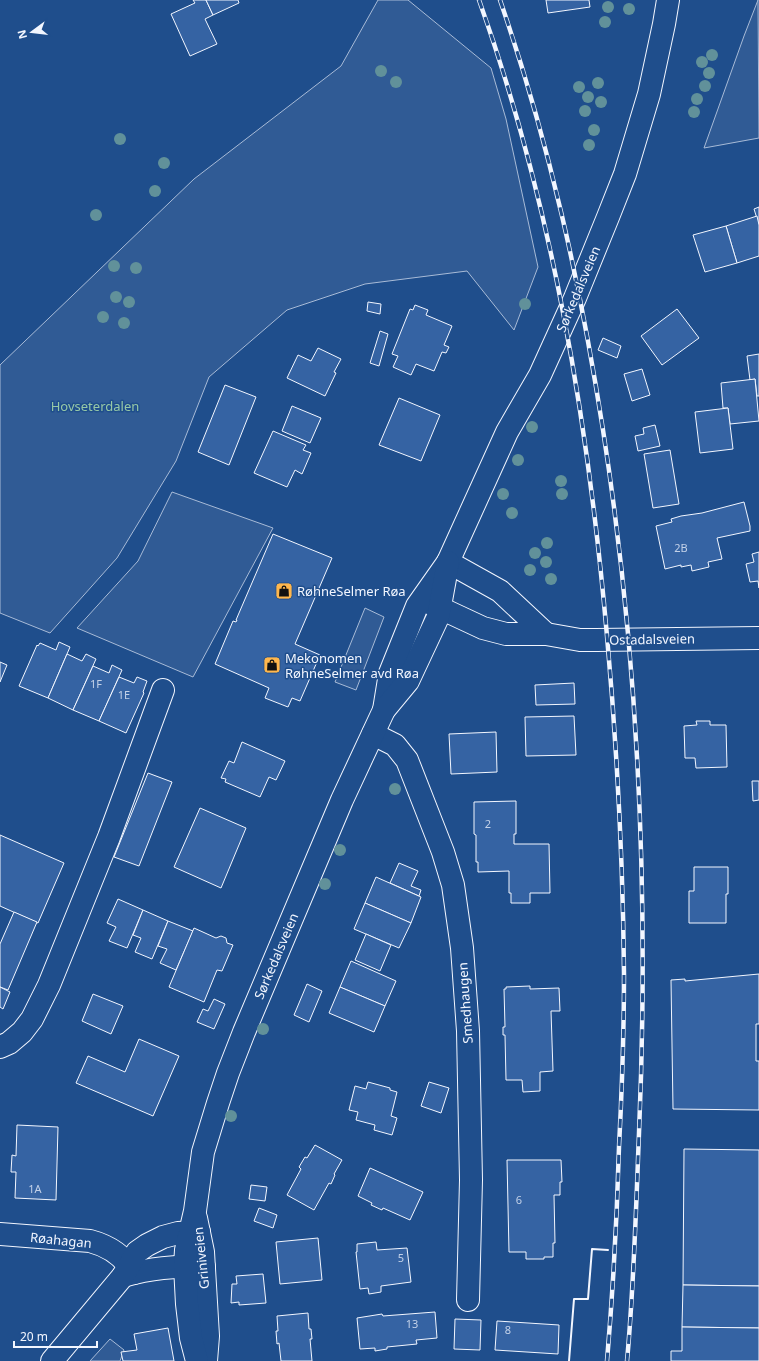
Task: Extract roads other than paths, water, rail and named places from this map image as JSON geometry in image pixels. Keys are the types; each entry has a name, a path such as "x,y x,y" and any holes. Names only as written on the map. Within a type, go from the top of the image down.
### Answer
{"main road":[{"name":"Sørkedalsveien","path":"195,1211 203,1152 228,1072 336,815 372,734 384,710 408,682 438,617 431,603 448,562 507,432 540,374 575,298 625,174 649,94 668,0"},
{"path":"448,562 500,591 546,634"},
{"name":"Ostadalsveien","path":"431,603 483,628 506,634 546,634 580,640 759,638"},
{"path":"0,1047 9,1043 22,1032 32,1019 49,985 109,837 163,690"},
{"name":"Smedhaugen","path":"372,734 395,744 407,760 443,852 452,885 462,948 468,1031 471,1180 468,1300"},
{"name":"Griniveien","path":"195,1211 195,1232 186,1250 194,1267 208,1336 206,1361"},
{"path":"52,1361 129,1271 137,1252 146,1245 170,1235 195,1232"},
{"name":"Røahagan","path":"0,1234 90,1241 102,1244 114,1251 129,1271"},
{"path":"129,1271 162,1267 194,1267"},
{"name":"Griniveien","path":"194,1267 187,1304 191,1338 197,1361"}],"railway":[{"path":"479,0 505,77 547,234 563,314 589,474 607,636 619,805 624,974 623,1060 617,1200 607,1361"},
{"path":"500,0 534,106 573,266 603,430 625,605 633,692 638,780 643,957 642,1045 637,1190 627,1361"}],"place":[{"name":"RøhneSelmer Røa","path":"284,591"},
{"name":"Mekonomen RøhneSelmer avd Røa","path":"272,665"}],"park label":[{"name":"Hovseterdalen","path":"95,406"}]}
